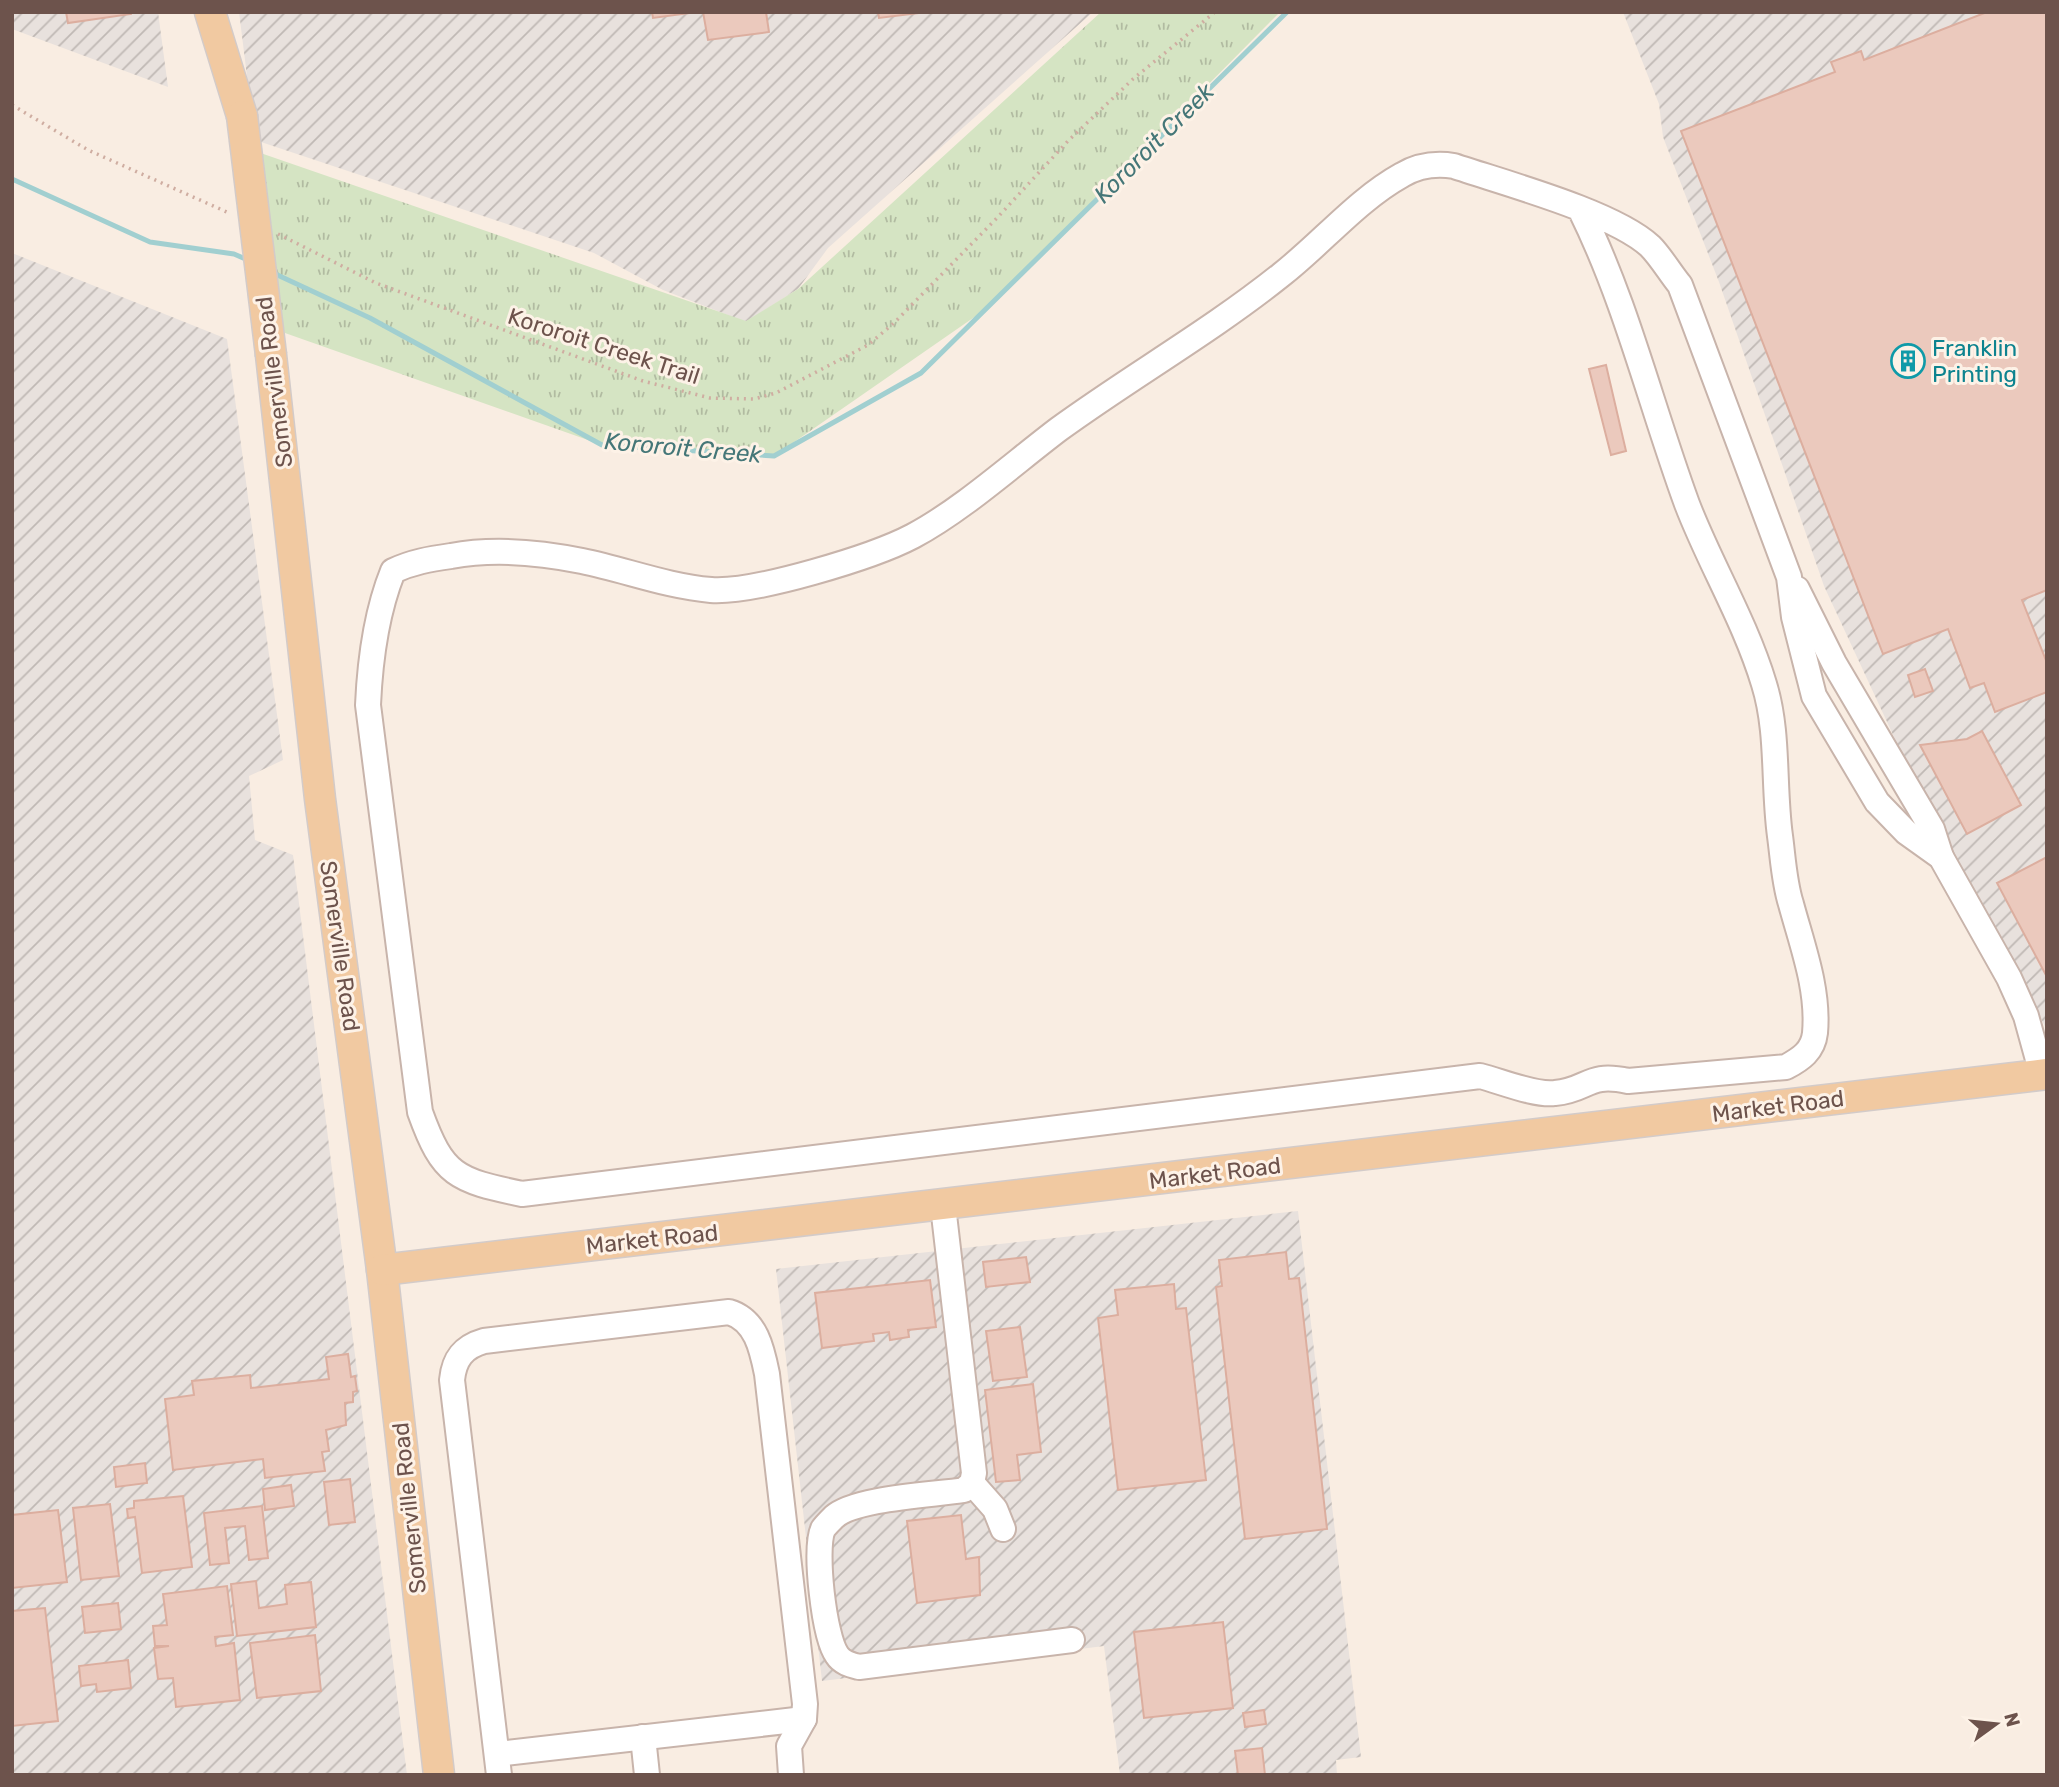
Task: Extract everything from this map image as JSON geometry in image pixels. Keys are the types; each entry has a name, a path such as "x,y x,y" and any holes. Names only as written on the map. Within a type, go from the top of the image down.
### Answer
{"main road":[{"name":"Somerville Road","path":"210,12 242,116"},
{"name":"Somerville Road","path":"228,12 271,355 320,799 383,1270 439,1775"},
{"name":"Market Road","path":"383,1270 2044,1074"}],"street":[{"path":"1581,211 1608,266 1657,420 1689,508 1764,684 1773,726 1775,783 1788,888 1809,966 1815,1031 1812,1044 1802,1058 1786,1067 1628,1081 1606,1076 1588,1081 1574,1090 1551,1094 1480,1076 522,1194 480,1185 449,1170 434,1149 420,1112 368,705 369,674 383,597 393,571 412,562 481,550 547,554 669,585 716,590 778,580 832,565 915,535 1062,427 1238,309 1401,176 1437,163 1454,166 1581,211 1621,228 1650,246 1680,285 1789,577 1847,687 1931,829 1941,856 2009,978 2026,1016 2044,1074"},
{"path":"1789,577 1794,617 1814,696 1877,802 1906,832 1941,856"},
{"path":"943,1206 973,1456 972,1483 995,1508 1003,1529"},
{"path":"791,1775 789,1745 804,1719 805,1704 767,1374 754,1333 743,1319 729,1312 575,1329 475,1343 467,1348 453,1366 452,1380 498,1764 643,1737 804,1719"},
{"path":"972,1483 964,1490 857,1506 835,1516 823,1530 820,1558 825,1608 828,1633 837,1656 849,1665 859,1667 1072,1640"},
{"path":"643,1737 647,1775"}],"path":[{"name":"Kororoit Creek Trail","path":"274,233 376,283 643,381 710,398 754,398 776,393 868,345 997,218 1068,141 1133,79 1215,12"},
{"path":"12,105 88,150 238,217"}],"shaded area":[{"path":"12,12 158,12 168,87 12,29"},
{"path":"239,12 1093,12 828,248 798,289 746,322 663,290 594,253 255,140"},
{"name":"Franklin Printing","path":"1623,12 2047,12 2047,1030 1914,780 1824,586 1719,282 1663,137 1659,104"},
{"path":"12,253 227,339 283,760 249,776 255,840 293,855 407,1775 12,1775"},
{"path":"1298,1211 1361,1757 1336,1760 1337,1775 1120,1775 1104,1646 822,1681 776,1269"}],"green space":[{"path":"1101,12 1280,12 986,309 774,456 602,445 268,327 246,148 746,321 798,289"}],"building":[{"path":"66,12 131,12 131,14 68,23"},
{"path":"652,12 697,12 653,18"},
{"path":"703,12 766,12 769,32 708,40"},
{"path":"878,12 927,12 879,18"},
{"name":"Franklin Printing","path":"1987,12 2047,12 2047,590 2022,600 2047,663 2047,692 1995,712 1984,683 1970,688 1948,629 1883,654 1681,131 1835,72 1831,62 1861,51 1864,60"},
{"path":"1606,365 1626,451 1611,455 1589,369"},
{"path":"1925,669 1933,691 1915,697 1908,675"},
{"path":"1982,731 2021,805 1967,834 1920,745 1967,739"},
{"path":"2047,857 2047,977 1997,883"},
{"path":"1286,1252 1289,1279 1299,1278 1327,1529 1245,1539 1216,1287 1222,1286 1219,1260"},
{"path":"1026,1257 1030,1282 986,1287 983,1262"},
{"path":"930,1280 936,1327 908,1330 909,1337 890,1340 889,1332 873,1334 874,1341 822,1348 815,1293"},
{"path":"1174,1284 1176,1309 1186,1308 1206,1480 1118,1490 1098,1318 1118,1315 1115,1290"},
{"path":"1020,1327 1027,1377 993,1381 986,1331"},
{"path":"348,1354 351,1377 355,1376 357,1391 353,1392 353,1402 345,1403 346,1425 326,1430 329,1451 322,1452 325,1471 265,1478 263,1459 173,1470 165,1399 194,1395 192,1381 250,1375 251,1388 329,1379 326,1357"},
{"path":"1033,1384 1041,1452 1017,1455 1020,1480 996,1482 985,1390"},
{"path":"145,1463 147,1483 116,1487 114,1467"},
{"path":"350,1479 355,1522 329,1525 324,1482"},
{"path":"291,1485 294,1506 265,1510 263,1489"},
{"path":"183,1496 192,1567 142,1573 135,1517 128,1518 127,1509 134,1508 134,1501"},
{"path":"110,1504 119,1576 81,1580 73,1508"},
{"path":"262,1506 268,1558 249,1560 245,1526 225,1528 229,1563 210,1565 204,1513"},
{"path":"58,1510 67,1582 12,1588 12,1515"},
{"path":"961,1515 966,1559 979,1557 980,1595 917,1603 907,1521"},
{"path":"256,1581 259,1608 287,1604 285,1585 311,1582 316,1627 237,1636 231,1584"},
{"path":"227,1586 233,1635 215,1637 216,1646 234,1643 240,1700 176,1707 173,1678 158,1679 154,1648 169,1646 155,1646 153,1626 167,1625 163,1594"},
{"path":"118,1603 121,1629 85,1633 82,1607"},
{"path":"45,1608 58,1721 12,1726 12,1611"},
{"path":"1223,1622 1233,1708 1144,1718 1134,1632"},
{"path":"315,1635 321,1691 257,1698 250,1643"},
{"path":"128,1660 131,1688 97,1692 96,1684 81,1686 79,1666"},
{"path":"1264,1710 1266,1724 1245,1727 1243,1713"},
{"path":"1262,1748 1265,1775 1238,1775 1235,1751"}],"waterway":[{"name":"Kororoit Creek","path":"271,272 370,318 602,445 774,456 921,373 1287,12"},
{"name":"Kororoit Creek","path":"12,179 150,242 234,254 250,261"}],"place":[{"name":"Franklin Printing","path":"1908,361"}]}
